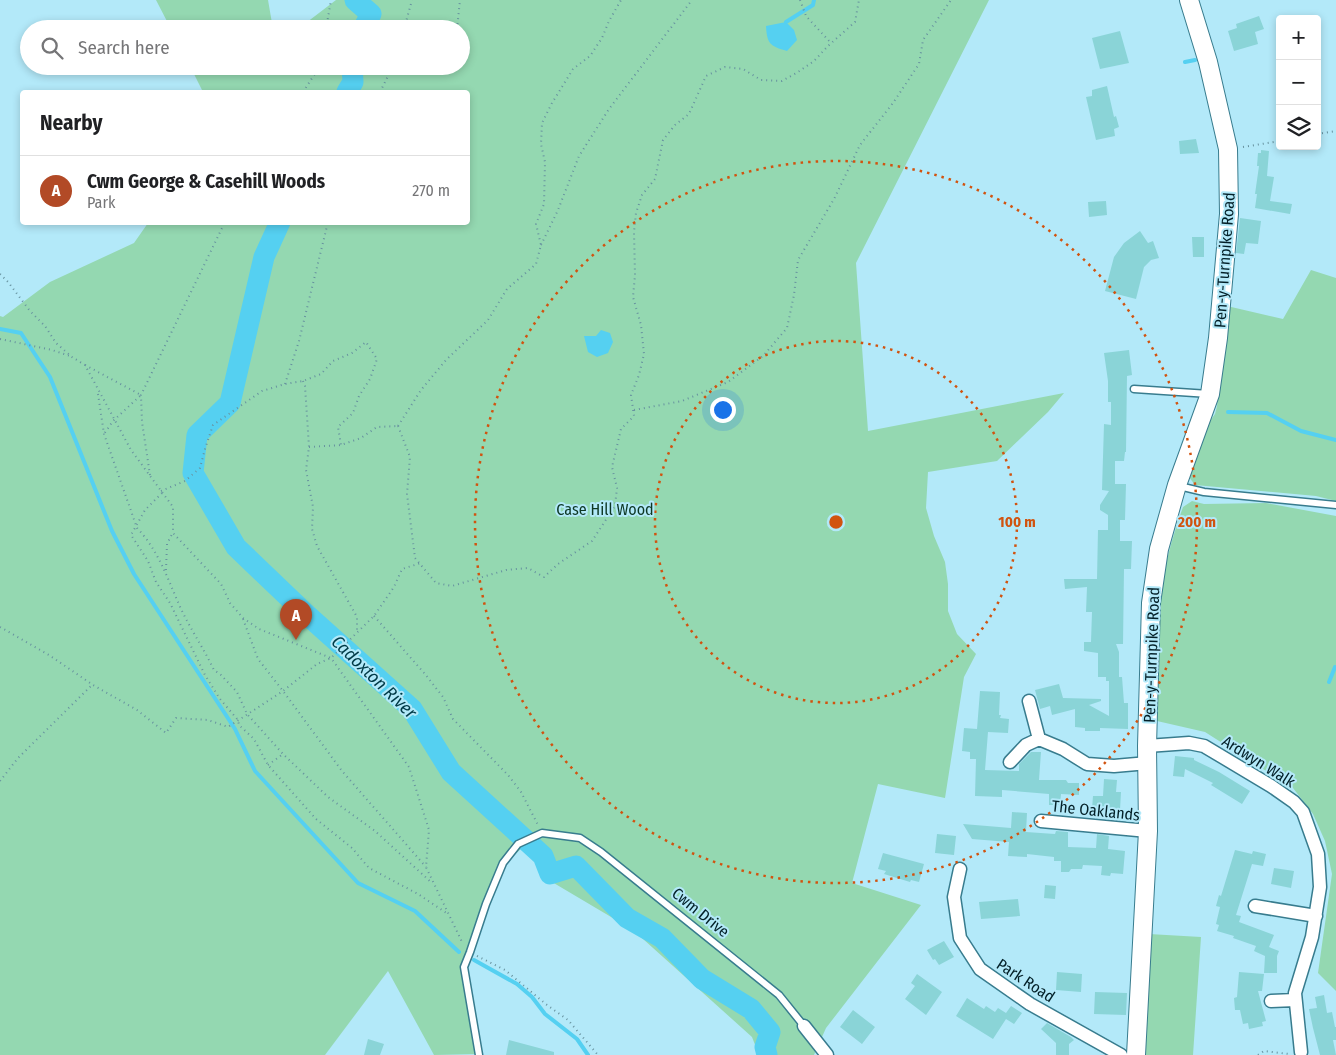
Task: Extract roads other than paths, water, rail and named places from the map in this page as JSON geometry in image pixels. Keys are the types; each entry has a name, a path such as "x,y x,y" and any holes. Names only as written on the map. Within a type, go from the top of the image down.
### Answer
{"street":[{"name":"Pen-y-Turnpike Road","path":"1136,1055 1148,831 1151,602 1159,549 1177,485 1210,394 1218,338 1229,214 1228,149 1208,62 1189,0"},
{"path":"1010,762 1026,745 1039,739 1028,701"},
{"name":"Ardwyn Walk","path":"1039,739 1063,749 1087,764 1114,766 1189,743 1204,746 1271,786 1299,806 1320,862 1320,887 1316,916 1312,937 1296,988 1295,1000 1301,1052"},
{"name":"The Oaklands","path":"1041,821 1148,831"},
{"name":"Park Road","path":"960,869 954,897 960,938 980,969 1030,1004 1121,1055"},
{"path":"1256,906 1316,916"},
{"path":"1271,1001 1295,1000"},
{"name":"Cwm Drive","path":"804,1026 827,1055"}],"lane":[{"path":"1134,389 1210,394"},
{"path":"1177,485 1204,492 1336,505"},
{"name":"Cwm Drive","path":"479,1055 464,967 486,904 503,863 518,844 542,833 580,838 601,852 779,995 804,1026"}],"water":[{"path":"786,22 794,30 797,40 787,51 777,48 770,43 767,37 766,26"},
{"path":"601,330 610,333 613,342 608,353 597,357 588,352 584,336 596,336"}],"waterway":[{"name":"Cadoxton River","path":"355,0 371,14 368,20"},
{"path":"786,22 813,5 814,0"},
{"path":"1185,62 1195,60"},
{"name":"Cadoxton River","path":"348,90 353,82 353,75"},
{"name":"Cadoxton River","path":"279,225 264,257 230,403 197,435 193,473 236,547 305,613 412,709 451,772 543,856 550,874 576,866 627,918 662,938 702,979 751,1009 770,1032 765,1047 767,1055"},
{"path":"0,329 21,333 50,377 112,531 134,574 235,729 255,771 358,883 415,911 459,952"},
{"path":"1228,412 1267,413 1301,431 1336,440"},
{"path":"1329,682 1335,667"},
{"path":"474,960 517,984 532,997 545,1014 577,1039 588,1055"}],"place":[{"name":"Cwm George & Casehill Woods","path":"296,640"}],"park label":[{"name":"Case Hill Wood","path":"605,509"}]}
